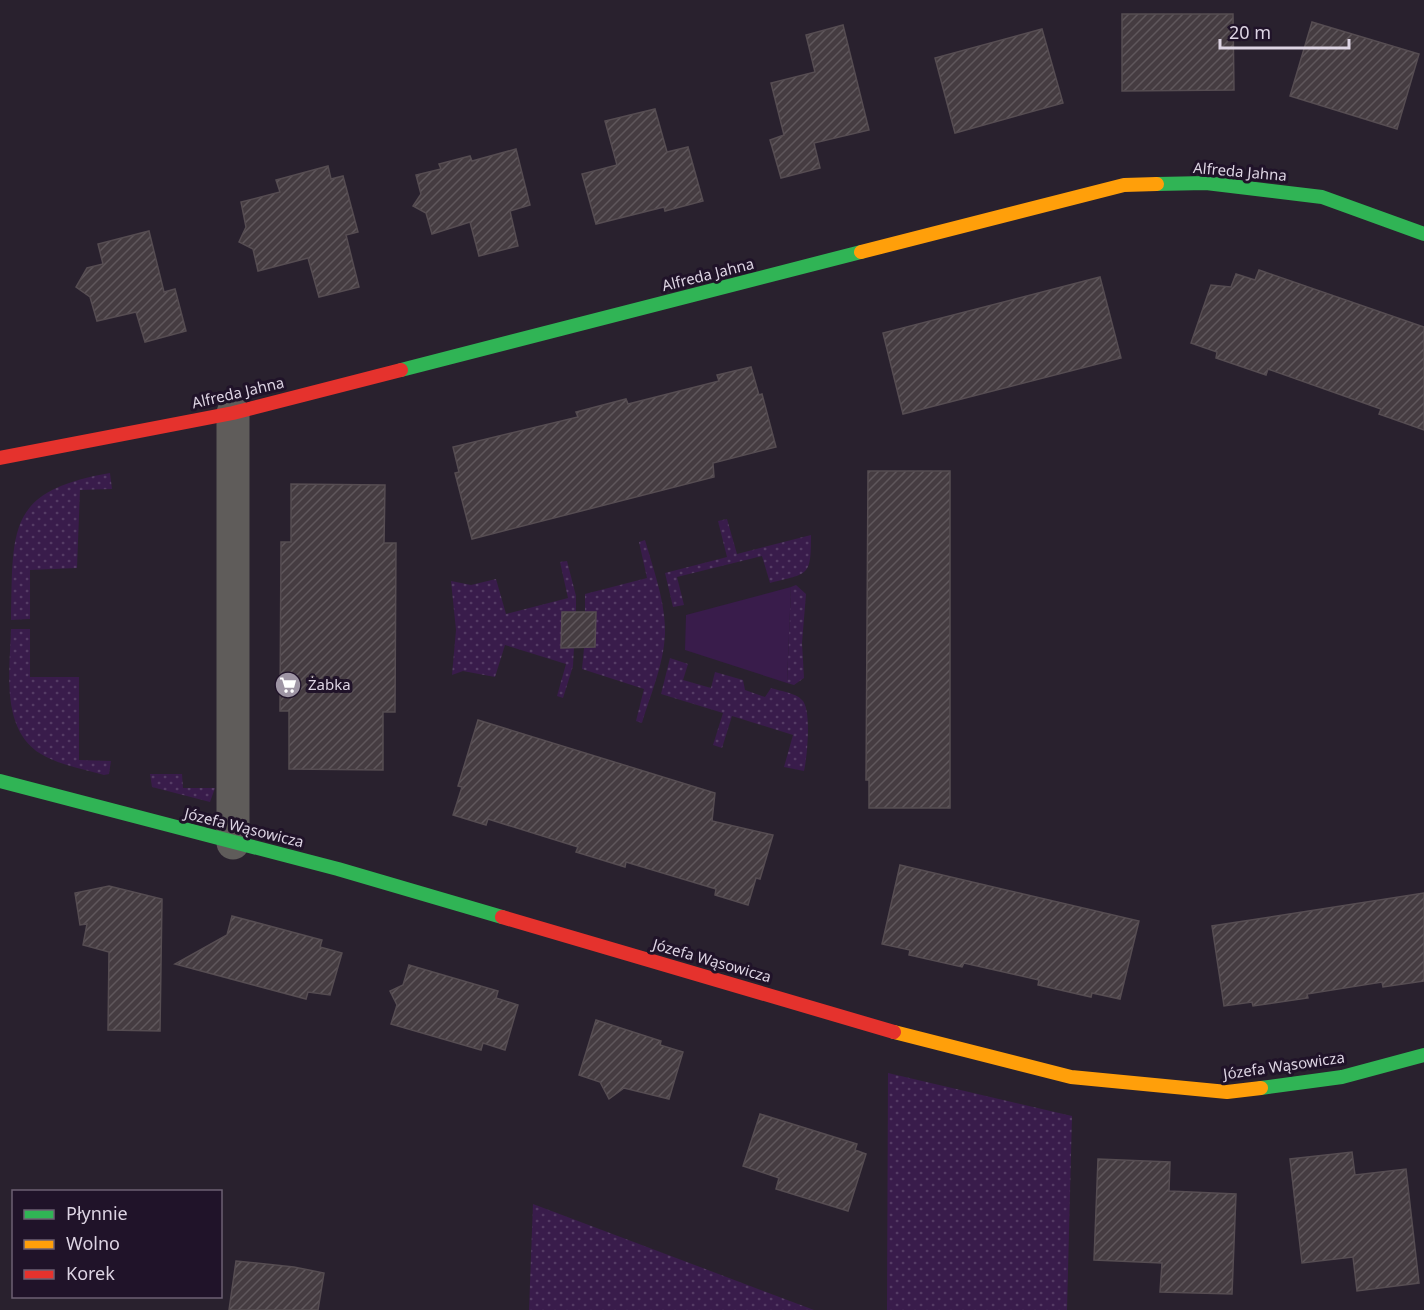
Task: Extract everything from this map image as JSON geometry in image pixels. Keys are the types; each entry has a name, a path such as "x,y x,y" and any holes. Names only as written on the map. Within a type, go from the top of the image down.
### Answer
{"street":[{"name":"Alfreda Jahna","path":"0,458 233,413 1124,185 1206,183 1322,197 1424,234"},
{"path":"233,413 233,843"},
{"name":"Józefa Wąsowicza","path":"0,781 339,869 896,1032 1071,1077 1227,1092 1342,1077 1424,1055"}],"shaded area":[{"path":"110,473 112,489 80,490 77,568 30,570 30,619 11,620 13,560 16,537 23,518 34,503 51,490"},
{"path":"727,519 737,554 811,535 810,559 805,571 770,583 762,556 677,577 684,605 673,607 665,573 727,557 718,521"},
{"path":"645,540 660,594 665,639 661,664 642,723 636,721 644,689 582,669 584,648 595,647 596,613 585,612 585,594 647,578 639,542"},
{"path":"567,561 576,596 576,612 562,612 561,647 574,647 573,666 563,698 557,696 566,664 505,645 495,677 463,671 452,675 456,630 451,581 471,585 496,579 506,614 568,598 560,562"},
{"path":"796,585 806,594 802,643 804,678 794,685 787,683 791,587"},
{"path":"791,587 787,683 685,650 686,615"},
{"path":"11,629 30,629 30,677 79,677 79,760 111,761 109,774 104,775 72,766 41,754 28,743 19,730 10,698"},
{"path":"670,658 688,664 683,680 711,688 715,672 743,680 745,690 765,697 771,688 792,694 802,700 808,723 804,771 784,767 793,735 732,716 722,748 713,745 723,713 661,694"},
{"path":"150,774 182,774 183,788 215,788 210,802 152,787"},
{"path":"888,1073 1072,1116 1067,1310 887,1310"},
{"path":"533,1204 814,1310 529,1310"}],"building":[{"path":"1122,14 1233,14 1234,90 1122,91"},
{"path":"1312,22 1419,54 1397,129 1290,96"},
{"path":"843,25 869,130 814,143 820,168 781,178 770,140 784,135 771,83 815,72 806,35"},
{"path":"1042,29 1063,103 955,133 935,58"},
{"path":"655,109 667,152 688,147 703,201 665,211 664,207 596,224 582,174 617,165 605,121"},
{"path":"516,149 530,205 510,211 518,246 479,256 470,222 432,234 426,213 413,206 421,194 416,175 441,169 439,164 470,156 472,161"},
{"path":"328,166 331,179 343,176 358,232 346,235 359,287 319,297 308,258 258,271 253,249 239,242 246,227 241,202 280,192 276,180"},
{"path":"149,231 164,292 175,289 186,331 145,342 136,312 97,321 90,297 76,287 87,268 103,264 98,244"},
{"path":"1259,270 1424,327 1424,430 1379,414 1381,409 1268,369 1266,375 1216,358 1217,352 1191,343 1211,285 1231,287 1236,274 1255,280"},
{"path":"1100,277 1121,358 903,414 883,333"},
{"path":"751,367 759,395 762,394 776,447 713,463 714,477 472,539 455,473 459,472 453,447 578,417 576,412 626,399 628,404 719,381 717,375"},
{"path":"868,471 950,471 950,808 869,808 869,780 866,780"},
{"path":"291,484 385,485 384,543 396,543 395,712 383,712 383,770 289,769 289,711 280,711 281,542 291,542"},
{"path":"562,612 596,612 595,647 561,648"},
{"path":"478,720 715,793 712,821 773,835 760,879 756,878 748,905 715,895 716,889 626,862 625,867 576,852 578,847 488,819 486,825 453,815 462,787 458,786"},
{"path":"900,865 1139,921 1120,999 1092,993 1091,997 1038,985 1039,980 964,963 962,967 909,955 910,950 882,944"},
{"path":"109,886 162,899 160,1031 108,1030 109,952 83,945 87,924 80,925 75,893"},
{"path":"1424,893 1424,981 1383,987 1382,982 1307,994 1308,998 1253,1006 1252,1002 1224,1006 1212,926"},
{"path":"232,916 322,940 320,947 342,953 330,995 308,992 306,999 175,964 227,935"},
{"path":"409,965 498,991 496,998 518,1005 505,1050 483,1043 481,1050 391,1024 397,1005 390,991 403,985"},
{"path":"596,1020 661,1041 660,1045 683,1052 669,1099 624,1088 609,1099 600,1082 579,1075"},
{"path":"760,1114 857,1144 855,1150 866,1154 848,1211 776,1189 779,1178 743,1166"},
{"path":"1352,1152 1355,1175 1406,1169 1419,1283 1357,1291 1353,1257 1302,1263 1290,1159"},
{"path":"1098,1159 1170,1162 1169,1191 1236,1194 1232,1294 1160,1292 1162,1263 1094,1260"},
{"path":"236,1261 294,1267 324,1273 318,1310 229,1310"}],"traffic: fast":[{"path":"1157,184 1206,183 1322,197 1424,234"},
{"path":"401,370 861,252"},
{"path":"0,781 338,869 502,917"},
{"path":"1261,1088 1342,1077 1424,1055"}],"traffic: slow":[{"path":"861,252 1124,185 1157,184"},
{"path":"894,1032 1071,1077 1227,1092 1261,1088"}],"traffic: jam":[{"path":"0,458 233,413 401,370"},
{"path":"502,917 894,1032"}],"place":[{"name":"Żabka","path":"288,685"}]}
